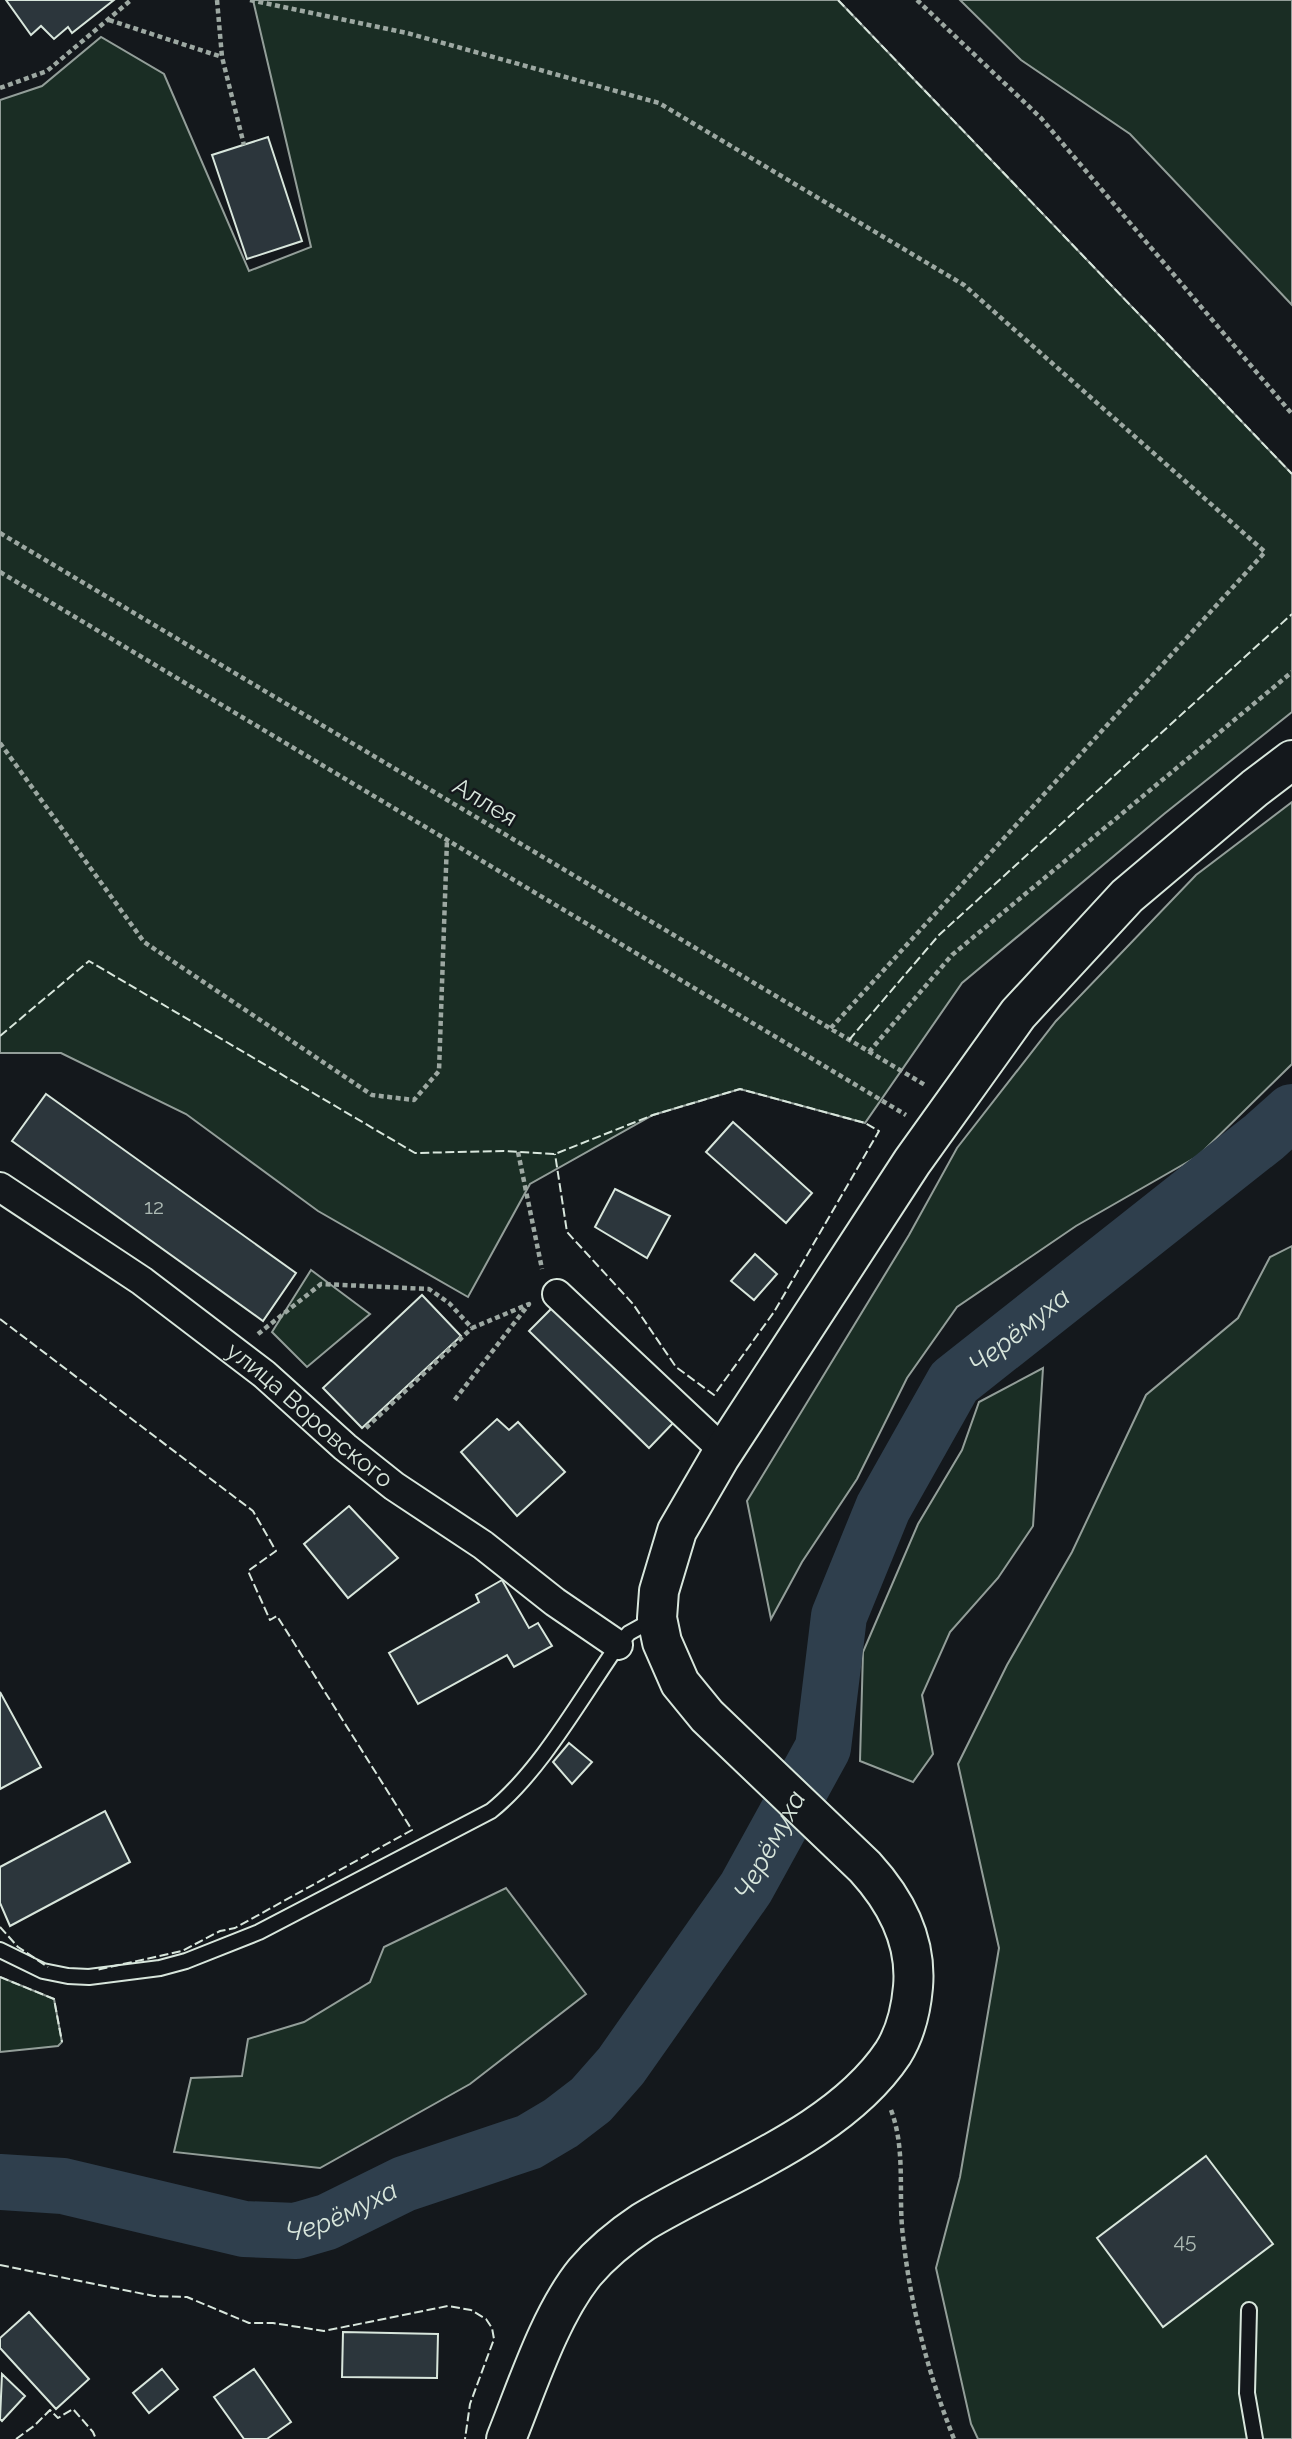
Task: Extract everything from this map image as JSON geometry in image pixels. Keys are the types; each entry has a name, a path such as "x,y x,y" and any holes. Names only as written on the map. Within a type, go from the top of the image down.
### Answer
{"main road":[{"path":"506,2439 544,2347 566,2302 585,2272 621,2237 643,2222 805,2133 857,2093 893,2052 905,2026 911,2002 914,1972 910,1942 900,1916 887,1894 865,1867 707,1716 680,1683 670,1664 657,1618 659,1591 677,1531 724,1451 943,1116 1018,1014 1127,896 1292,760"}],"street":[{"name":"улица Воровского","path":"0,1187 142,1281 235,1352 394,1486 484,1545 555,1602 618,1645"},
{"path":"545,1289 724,1451"}],"lane":[{"path":"0,1950 43,1971 89,1977 160,1968 186,1961 260,1932 472,1823 506,1799 534,1766 618,1645 641,1625 657,1618"},
{"path":"1249,2310 1247,2393 1255,2439"}],"path":[{"path":"0,88 47,71 131,0"},
{"path":"217,0 222,57 244,145"},
{"path":"250,0 407,33 659,103 964,285 1265,552 830,1029"},
{"path":"917,0 1041,118 1292,414"},
{"path":"108,19 222,57"},
{"name":"Аллея","path":"0,533 869,1052 943,1116"},
{"path":"0,572 447,840 943,1116"},
{"path":"869,1052 952,955 1292,672"},
{"path":"0,743 144,942 372,1095 414,1100 439,1071 447,840"},
{"path":"453,1402 529,1304 545,1289 518,1152"},
{"path":"235,1352 321,1284 429,1289 449,1303 472,1328"},
{"path":"345,1447 472,1328 529,1304"},
{"path":"876,2073 893,2115 898,2138 902,2224 913,2303 928,2364 954,2439"}],"green space":[{"path":"253,0 838,0 1292,474 1292,712 1164,814 962,983 865,1123 740,1089 653,1115 530,1184 468,1297 318,1211 186,1114 61,1053 0,1053 0,100 42,86 101,37 164,74 249,271 311,247"},
{"path":"960,0 1292,0 1292,305 1130,134 1021,60"},
{"path":"1292,802 1292,1064 1198,1156 1076,1226 957,1307 907,1378 857,1479 802,1562 771,1619 747,1501 909,1235 957,1148 1056,1021 1196,875"},
{"path":"1292,1246 1292,2439 978,2439 971,2424 936,2268 960,2177 999,1948 958,1764 1007,1665 1072,1552 1146,1395 1238,1318 1270,1257"},
{"path":"311,1270 370,1314 307,1367 272,1332"},
{"path":"1043,1368 1033,1526 998,1578 950,1632 922,1695 933,1754 913,1782 860,1761 863,1652 918,1524 962,1450 979,1402"},
{"path":"506,1888 586,1994 470,2084 320,2168 174,2152 191,2078 242,2076 248,2039 304,2022 370,1982 384,1947"},
{"path":"0,1977 54,1999 62,2042 58,2046 0,2052"}],"building":[{"path":"6,0 114,0 72,33 68,27 54,39 41,26 31,35"},
{"path":"268,137 302,241 247,259 212,155"},
{"path":"46,1094 296,1273 263,1321 12,1141"},
{"path":"733,1122 812,1193 786,1223 706,1152"},
{"path":"615,1189 670,1216 647,1258 595,1227"},
{"path":"755,1254 777,1274 754,1300 731,1281"},
{"path":"422,1295 461,1336 362,1428 323,1388"},
{"path":"553,1307 675,1421 649,1448 529,1331"},
{"path":"497,1419 509,1430 518,1422 565,1472 517,1516 461,1452"},
{"path":"349,1506 398,1558 348,1598 304,1544"},
{"path":"502,1580 529,1628 538,1623 552,1646 514,1667 507,1655 418,1704 389,1653 479,1602 476,1595"},
{"path":"0,1692 41,1767 0,1789"},
{"path":"569,1743 592,1762 572,1784 553,1762"},
{"path":"105,1811 130,1862 10,1926 0,1903 0,1867"},
{"path":"1206,2156 1273,2244 1163,2327 1097,2238"},
{"path":"29,2312 89,2379 56,2409 0,2348 0,2338"},
{"path":"343,2332 438,2334 437,2378 342,2377"},
{"path":"162,2369 178,2389 149,2413 133,2393"},
{"path":"254,2369 291,2422 267,2439 244,2439 214,2397"},
{"path":"2,2374 25,2396 2,2421 0,2419"}],"waterway":[{"name":"Черёмуха","path":"0,2182 63,2186 244,2229 296,2231 327,2222 404,2184 529,2142 561,2123 591,2100 621,2066 746,1888 823,1748 839,1616 883,1508 954,1382 1292,1112"}],"fence":[{"path":"838,0 1292,474"},
{"path":"849,1040 939,935 1292,614"},
{"path":"0,1036 89,961 415,1153 504,1151 555,1154 653,1115 740,1089 865,1123 879,1131 774,1312 714,1395 676,1367 633,1304 567,1232 555,1154"},
{"path":"0,1319 253,1511 276,1551 248,1571 270,1620 277,1616 412,1830 235,1928 220,1931 182,1951 96,1970"},
{"path":"0,1927 18,1947 48,1967"},
{"path":"0,1977 54,1999 62,2042"},
{"path":"0,2265 154,2296 187,2297 249,2323 273,2323 324,2331 448,2306 471,2310 486,2319 492,2328 494,2339 470,2404 465,2439"},
{"path":"16,2439 50,2410 58,2418 73,2409 96,2439"}]}
